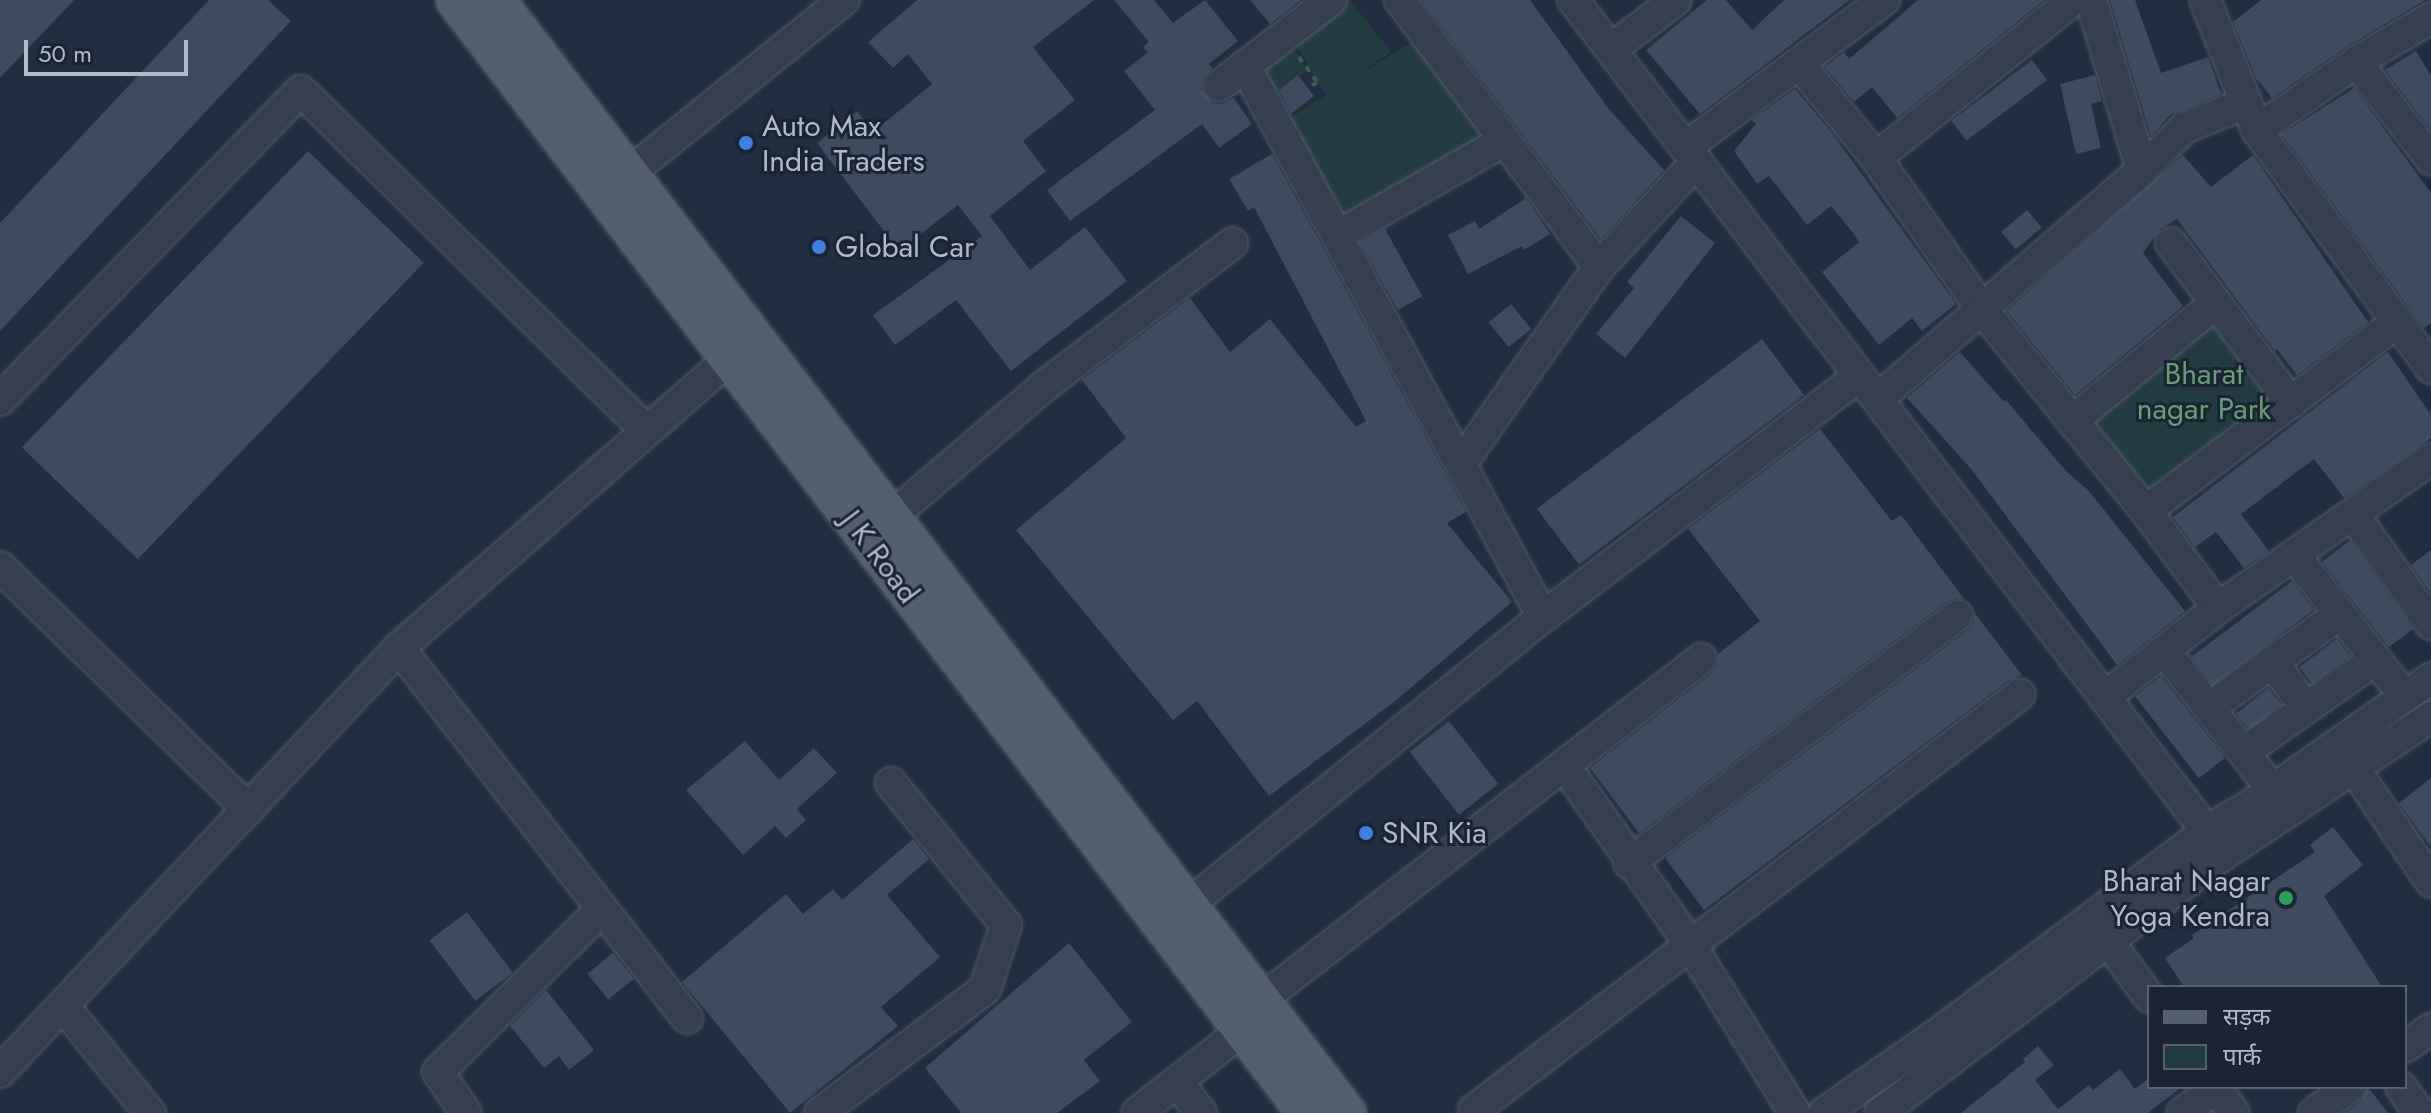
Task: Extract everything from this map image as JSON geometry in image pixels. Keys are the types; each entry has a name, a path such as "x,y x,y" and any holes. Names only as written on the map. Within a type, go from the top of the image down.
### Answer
{"main road":[{"name":"J K Road","path":"455,0 616,184 1257,1013 1347,1113"},
{"name":"J K Road","path":"496,0 616,184"},
{"name":"J K Road","path":"741,348 891,517 1189,924"},
{"name":"J K Road","path":"1257,1013 1306,1113"}],"street":[{"path":"616,184 844,0"},
{"path":"1219,86 1331,0"},
{"path":"1400,0 1599,267"},
{"path":"1573,0 2216,842"},
{"path":"1611,49 1676,0"},
{"path":"1461,464 1599,267 1691,154 1884,0"},
{"path":"1876,158 2073,0"},
{"path":"2091,0 2142,170"},
{"path":"2210,2 2252,116 2431,368"},
{"path":"1879,398 2142,170 2184,128 2252,116 2356,62 2431,18"},
{"path":"2356,62 2431,159"},
{"path":"1800,65 1876,158 1981,308 2146,511 2218,608"},
{"path":"1245,66 1543,617"},
{"path":"0,400 301,91 646,430"},
{"path":"1337,236 1505,140"},
{"path":"891,517 1043,387 1233,243"},
{"path":"2171,243 2291,403"},
{"path":"2072,421 2216,303"},
{"path":"2146,511 2398,322"},
{"path":"0,1072 399,648 741,348"},
{"path":"1189,924 1543,617 1858,377"},
{"path":"2105,697 2218,608 2431,459"},
{"path":"2353,514 2431,624"},
{"path":"2294,555 2405,697"},
{"path":"0,567 248,809"},
{"path":"2209,708 2340,614"},
{"path":"1629,863 1957,616"},
{"path":"399,648 687,1018"},
{"path":"2164,650 2272,789"},
{"path":"1137,1113 1564,765 1701,659"},
{"path":"2244,752 2376,659"},
{"path":"2272,662 2306,708"},
{"path":"1880,1113 2108,941 2272,789 2431,678"},
{"path":"1474,1110 1689,943 2020,694"},
{"path":"1824,1113 2216,842 2355,770 2431,717"},
{"path":"1564,765 1629,863 1689,943 1795,1113"},
{"path":"2355,770 2431,882"},
{"path":"820,1113 985,989 1006,925 891,783"},
{"path":"466,1113 438,1072 602,909"},
{"path":"2108,941 2147,994"},
{"path":"63,1006 150,1113"},
{"path":"2407,1046 2431,1029"},
{"path":"1177,1082 1201,1113"},
{"path":"2182,1113 2214,1089"},
{"path":"2216,1089 2234,1113"},
{"path":"2314,1113 2347,1089"},
{"path":"2402,1089 2419,1113"}],"path":[{"path":"1300,59 1317,82 1308,88"}],"green space":[{"path":"1339,0 1350,0 1391,52 1356,76 1418,38 1496,138 1339,230 1284,122 1326,95 1290,35"},
{"path":"1285,35 1308,71 1264,101 1245,66"},
{"name":"Bharat nagar Park","path":"2213,315 2279,400 2147,504 2081,418"}],"building":[{"path":"0,0 74,0 0,78"},
{"path":"209,0 268,0 291,21 0,331 0,223"},
{"path":"917,0 1094,0 1033,47 1075,100 1023,141 1046,171 990,216 1030,270 1085,227 1127,281 1011,371 956,300 895,345 873,315 982,236 958,205 899,251 817,143 857,111 873,132 932,84 908,54 893,68 868,42"},
{"path":"1114,0 1154,0 1173,23 1205,0 1238,41 1209,64 1213,68 1203,78 1201,89 1213,103 1222,104 1234,98 1252,124 1219,148 1202,124 1070,221 1047,190 1155,110 1124,71 1148,52 1143,47 1149,42"},
{"path":"1250,0 1301,0 1270,24"},
{"path":"1422,0 1530,0 1608,108 1664,170 1601,239"},
{"path":"1707,0 1726,0 1752,30 1784,0 1850,0 1700,114 1646,50"},
{"path":"1918,0 2044,0 1897,118 1872,87 1854,102 1825,67 1844,52 1849,59"},
{"path":"2110,0 2135,0 2161,73 2208,57 2221,94 2170,115 2151,136"},
{"path":"2261,0 2425,0 2346,47 2272,98 2256,78 2233,22"},
{"path":"2416,51 2431,76 2431,130 2385,70"},
{"path":"2032,60 2047,80 1966,141 1951,121"},
{"path":"1298,75 1314,96 1291,114 1279,90"},
{"path":"2095,75 2102,101 2091,104 2101,148 2076,154 2060,84"},
{"path":"2354,88 2431,193 2431,323 2424,328 2282,134"},
{"path":"1795,89 1832,133 1956,304 1922,331 1912,318 1879,345 1822,272 1859,242 1853,233 1831,206 1807,225 1769,176 1757,184 1734,151 1756,124 1752,120"},
{"path":"308,151 424,263 138,559 22,447"},
{"path":"1272,154 1466,512 1447,523 1512,602 1394,702 1269,796 1197,701 1173,720 1016,530 1126,438 1082,380 1190,298 1230,352 1270,319 1356,427 1366,421 1254,207 1248,211 1229,179"},
{"path":"2183,155 2211,187 2253,155 2368,322 2297,375 2277,349 2275,351 2177,219 2160,229 2143,253 2183,306 2075,395 2007,311"},
{"path":"1526,198 1550,234 1524,250 1522,246 1468,274 1448,235 1475,221 1479,229"},
{"path":"2027,210 2042,228 2016,249 2001,232"},
{"path":"1681,216 1715,243 1625,358 1596,334 1634,288 1627,282"},
{"path":"1385,229 1422,296 1398,310 1361,243"},
{"path":"1511,304 1531,329 1509,347 1488,322"},
{"path":"1762,339 1804,395 1579,565 1537,509"},
{"path":"1960,352 2004,402 2006,400 2066,471 2088,490 2185,611 2117,665 1972,470 1907,398"},
{"path":"2388,352 2431,415 2431,438 2344,498 2314,459 2241,514 2269,551 2244,568 2216,532 2195,547 2173,517"},
{"path":"1820,429 1892,521 1901,515 1965,600 1956,598 1946,602 1639,833 1590,768 1712,673 1718,665 1718,654 1760,621 1688,529"},
{"path":"2350,540 2413,629 2389,647 2322,562"},
{"path":"2431,550 2431,593 2411,565"},
{"path":"2292,581 2314,610 2213,686 2191,657"},
{"path":"1974,612 2022,675 2009,680 1704,910 1665,858 1968,630 1974,622"},
{"path":"2337,639 2350,656 2312,684 2299,667"},
{"path":"2161,676 2225,758 2199,778 2135,696"},
{"path":"2268,688 2281,704 2249,730 2236,714"},
{"path":"1449,721 1498,784 1459,815 1410,752"},
{"path":"745,741 779,780 814,748 837,773 797,809 806,820 786,838 775,826 743,855 686,790"},
{"path":"2431,778 2431,847 2399,803"},
{"name":"Bharat Nagar Yoga Kendra","path":"2333,827 2363,865 2324,896 2381,985 2183,985 2165,958 2194,938 2192,935 2315,852 2310,845"},
{"path":"913,839 929,859 887,895 940,957 881,1007 898,1026 790,1113 682,982 786,894 803,914 833,889 842,900"},
{"path":"467,912 513,973 475,1001 429,940"},
{"path":"1069,943 1132,1022 1084,1060 1100,1081 1057,1113 961,1113 925,1068"},
{"path":"613,953 634,979 608,999 587,974"},
{"path":"546,990 594,1050 569,1070 559,1056 544,1068 510,1026"},
{"path":"2038,1046 2054,1065 2035,1080 2058,1109 2089,1085 2093,1090 2120,1069 2135,1089 2147,1080 2147,1089 2179,1089 2148,1113 1961,1113 2025,1062 2023,1059"},
{"path":"2370,1089 2388,1113 2345,1113 2361,1101"}],"place":[{"name":"Auto Max India Traders","path":"746,143"},
{"name":"Global Car","path":"819,247"},
{"name":"SNR Kia","path":"1366,833"},
{"name":"Bharat Nagar Yoga Kendra","path":"2286,898"}]}
